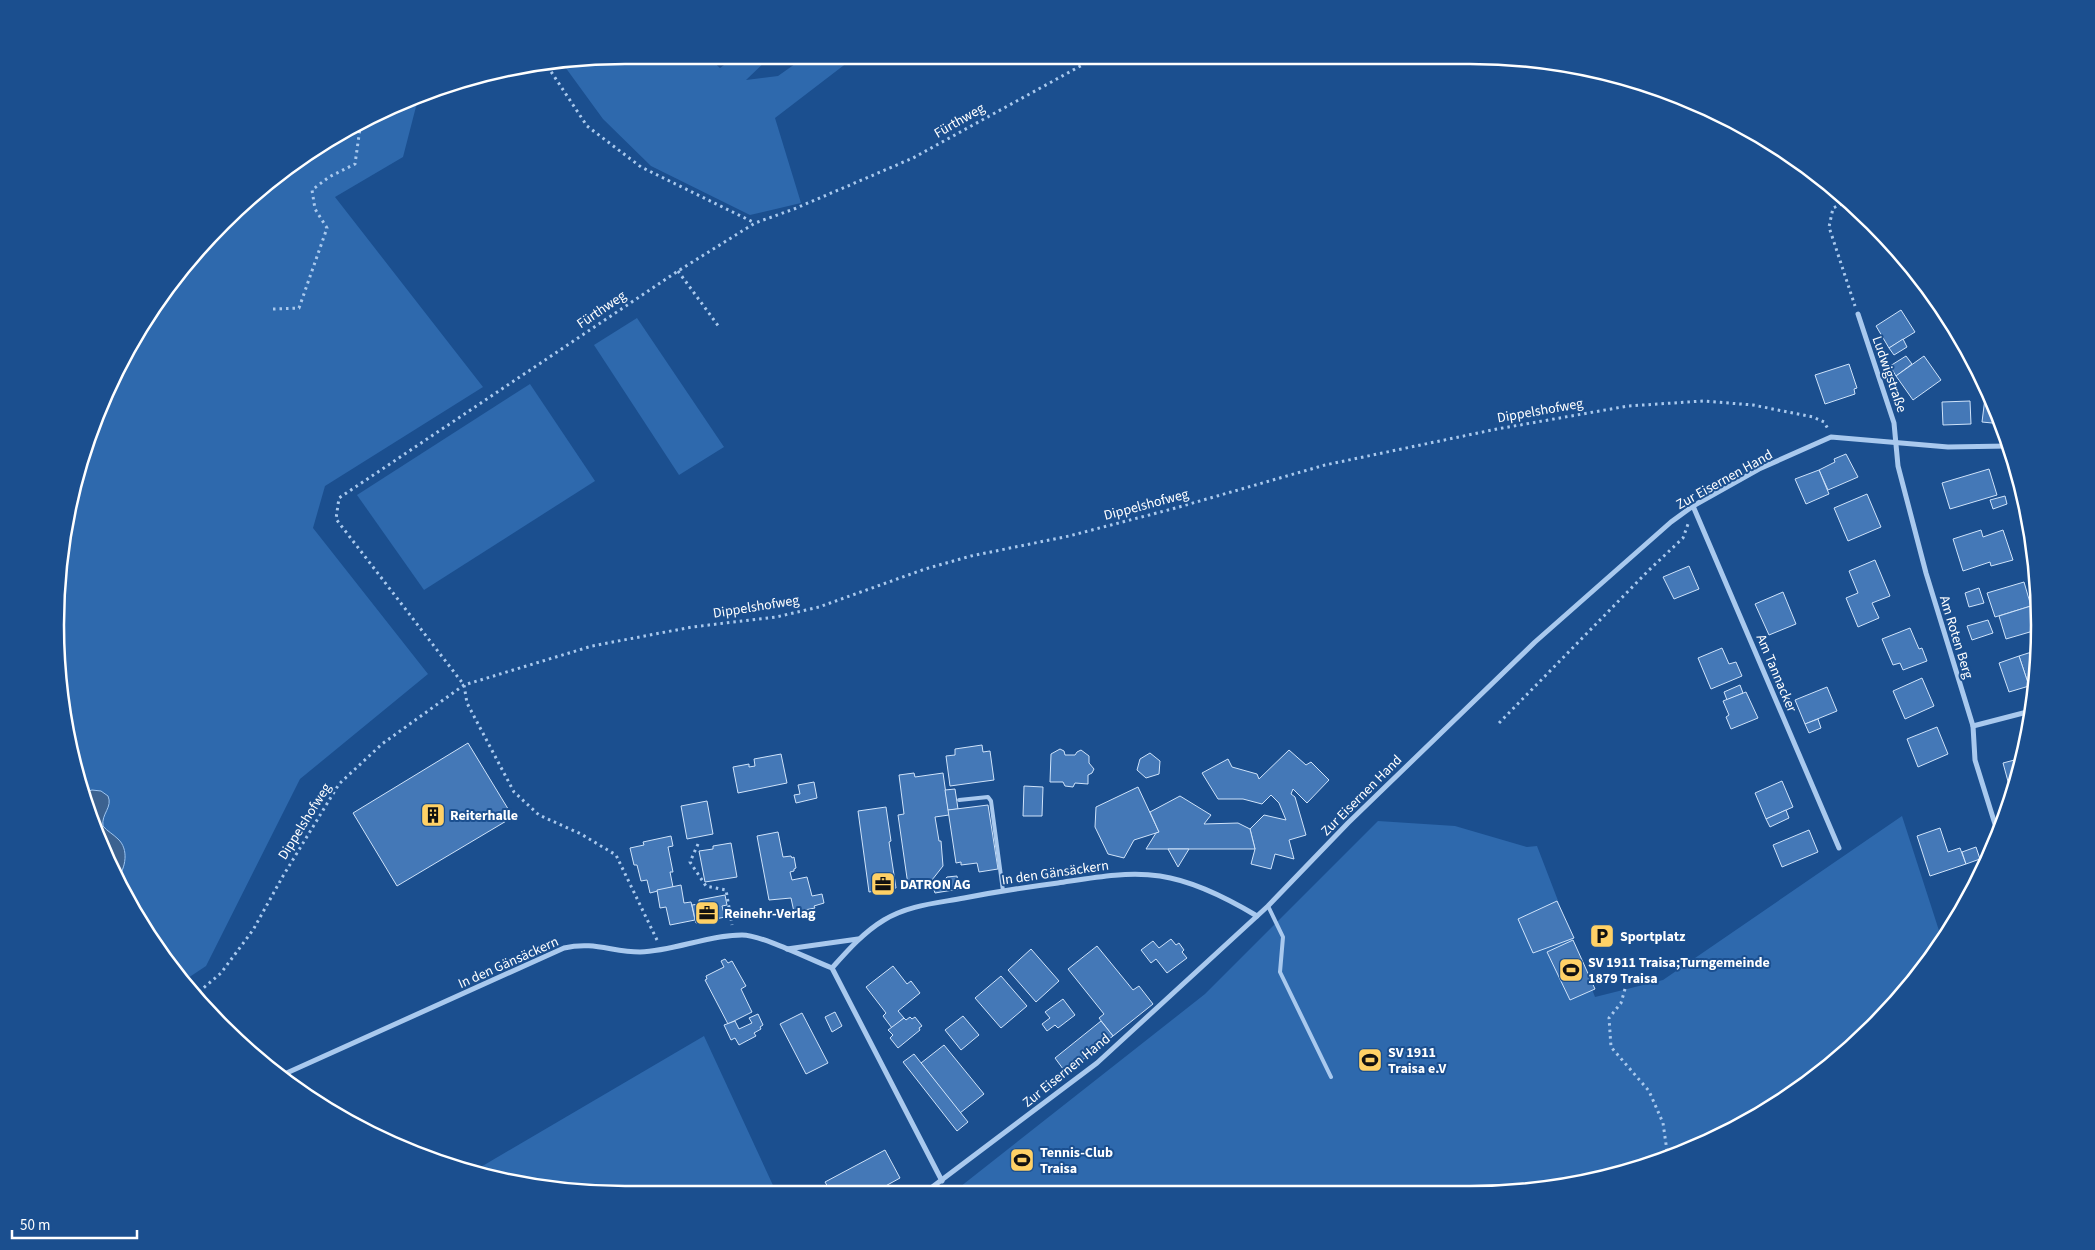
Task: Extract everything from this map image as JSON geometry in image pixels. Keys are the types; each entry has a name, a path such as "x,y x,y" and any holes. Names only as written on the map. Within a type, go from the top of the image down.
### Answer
{"street":[{"name":"Ludwigstraße","path":"1858,314 1894,423 1896,442"},
{"path":"1831,437 1948,447 2001,446"},
{"name":"Zur Eisernen Hand","path":"935,1186 1097,1062 1268,906 1348,823 1535,642 1671,522 1693,506 1759,469 1831,437"},
{"name":"Am Roten Berg","path":"1896,442 1898,466 1926,573 1973,726 1975,760 1995,823"},
{"name":"Am Tannacker","path":"1693,506 1839,848"},
{"path":"1973,726 2023,713"},
{"name":"In den Gänsäckern","path":"287,1073 564,948 579,944 642,952 733,936 753,936 832,968 858,939 885,919 910,908 1003,891 1117,875 1159,876 1196,886 1257,916"},
{"name":"In den Gänsäckern","path":"786,950 858,939"},
{"path":"832,968 942,1181"}],"lane":[{"path":"959,800 988,797 991,801 1003,891"},
{"path":"1268,906 1284,937 1280,972 1331,1077"}],"path":[{"name":"Fürthweg","path":"464,685 336,519 339,498 678,271 755,223 794,209 913,158 1084,64"},
{"path":"550,69 587,126 641,167 755,223"},
{"path":"273,309 299,308 327,228 315,209 312,190 329,177 355,164 360,131"},
{"path":"1841,204 1833,208 1828,227 1858,314"},
{"path":"678,271 719,327"},
{"name":"Dippelshofweg","path":"200,991 222,973 253,930 283,876 339,784 382,744 464,685 592,646 692,627 776,617 819,606 925,569 971,556 1088,531 1325,465 1497,429 1628,406 1703,401 1753,405 1813,417 1824,422 1831,437"},
{"path":"1499,723 1648,570 1683,538 1693,506"},
{"path":"464,685 467,703 514,792 539,815 581,834 616,855 661,949"},
{"path":"698,844 690,862 706,886 726,890 733,936"},
{"path":"1625,990 1621,1003 1609,1018 1612,1047 1649,1091 1663,1123 1667,1150"}],"shaded area":[{"path":"625,64 716,64 720,68 725,64 763,64 746,80 778,76 795,64 845,64 775,118 801,203 750,215 651,166 603,119 565,68"},
{"path":"417,104 403,157 335,197 483,387 325,486 313,528 428,674 300,779 206,966 189,978 158,937 139,906 106,840 83,770 69,698 65,662 64,625 65,588 69,552 83,480 106,410 139,344 158,313 203,255 255,203 313,158 344,139"},
{"path":"637,318 724,447 679,475 594,345"},
{"path":"530,384 595,481 424,590 357,495"},
{"path":"90,791 101,791 108,796 109,804 103,826 118,839 124,848 125,859 121,872 106,840"},
{"name":"SV 1911 Traisa e.V","path":"1902,816 1940,933 1937,937 1892,995 1867,1022 1812,1070 1782,1092 1751,1111 1685,1144 1615,1167 1543,1181 1507,1185 961,1186 1205,994 1378,821 1455,826 1527,847 1537,846 1595,997 1663,980"},
{"path":"704,1036 773,1186 588,1185 552,1181 481,1167"}],"building":[{"path":"1901,310 1915,332 1889,348 1876,326"},
{"path":"1903,339 1907,347 1894,355 1889,348"},
{"path":"1906,356 1912,364 1896,376 1890,366"},
{"path":"1924,356 1941,380 1913,400 1896,376"},
{"path":"1849,364 1857,388 1854,389 1855,394 1825,404 1815,375"},
{"path":"1970,401 1971,424 1943,425 1942,402"},
{"path":"1985,401 1994,423 1982,422"},
{"path":"1846,454 1858,477 1828,490 1819,470 1835,462 1834,459"},
{"path":"1989,469 1997,495 1950,509 1942,483"},
{"path":"1819,470 1829,494 1806,504 1795,479"},
{"path":"1867,494 1881,527 1848,541 1834,508"},
{"path":"2005,496 2007,504 1993,509 1990,500"},
{"path":"1981,530 1983,537 2003,530 2013,560 1991,566 1990,562 1963,571 1953,539"},
{"path":"1875,560 1890,596 1872,603 1879,618 1858,627 1846,598 1858,593 1849,571"},
{"path":"1689,566 1699,589 1674,599 1663,577"},
{"path":"2024,582 2030,606 1995,617 1987,593"},
{"path":"1979,588 1984,603 1969,607 1965,593"},
{"path":"1783,592 1796,624 1769,635 1755,604"},
{"path":"2030,606 2031,632 2006,639 1999,616"},
{"path":"1988,620 1993,633 1972,640 1967,626"},
{"path":"1910,628 1919,649 1922,648 1927,661 1903,670 1900,663 1893,665 1882,639"},
{"path":"1722,648 1729,664 1736,662 1742,676 1711,689 1698,658"},
{"path":"2030,652 2028,682 2019,656"},
{"path":"2019,656 2028,682 2027,687 2009,692 1999,663"},
{"path":"1922,678 1934,706 1905,719 1893,691"},
{"path":"1740,685 1743,693 1727,700 1724,692"},
{"path":"1827,687 1837,711 1805,724 1795,700"},
{"path":"1746,692 1758,718 1731,729 1726,717 1729,715 1723,701"},
{"path":"1818,719 1821,728 1809,733 1805,724"},
{"path":"1937,727 1948,754 1918,767 1907,739"},
{"name":"Reiterhalle","path":"468,743 513,817 397,886 353,813"},
{"path":"982,745 983,752 990,751 994,780 950,786 946,756 955,755 955,749"},
{"path":"1060,749 1064,751 1065,755 1075,755 1081,750 1089,756 1089,763 1094,769 1088,775 1088,784 1075,783 1073,787 1065,786 1063,782 1050,782 1051,754"},
{"path":"1289,750 1306,765 1311,762 1329,780 1307,803 1293,789 1291,794 1295,797 1306,835 1289,840 1294,859 1275,854 1271,869 1251,864 1255,849 1250,829 1264,815 1286,820 1279,803 1271,795 1262,804 1243,799 1218,799 1202,773 1228,759 1232,767 1257,774 1259,779"},
{"path":"1150,753 1160,761 1159,774 1146,778 1137,770 1140,759"},
{"path":"781,754 787,783 738,793 733,767 749,764 749,767 755,766 754,759"},
{"path":"2014,760 2008,782 2003,763"},
{"path":"914,773 915,777 943,773 949,815 935,817 939,841 941,841 943,866 932,880 908,885 898,815 904,814 899,775"},
{"path":"1782,781 1793,807 1766,819 1755,793"},
{"path":"814,782 817,798 796,803 794,795 800,794 798,785"},
{"path":"1024,786 1043,787 1042,816 1023,816"},
{"path":"1138,787 1159,832 1134,840 1124,858 1108,854 1095,827 1096,807"},
{"path":"955,789 958,809 948,810 945,790"},
{"path":"1180,796 1211,815 1204,824 1238,823 1250,829 1255,849 1146,849 1156,833 1159,832 1150,812"},
{"path":"707,801 713,834 687,839 681,806"},
{"path":"988,805 998,869 979,872 977,863 961,865 961,862 956,863 948,810"},
{"path":"886,807 896,888 869,892 858,811"},
{"path":"1786,810 1789,818 1770,827 1766,819"},
{"path":"1940,828 1948,852 1960,848 1966,864 1930,876 1917,836"},
{"path":"1809,830 1818,852 1782,867 1773,845"},
{"path":"778,832 783,857 794,857 796,868 790,872 792,880 807,877 812,896 822,894 824,903 814,906 815,908 794,912 791,898 769,900 757,836"},
{"path":"671,836 673,846 668,847 673,872 670,872 673,887 650,893 647,880 641,881 637,865 634,865 630,848 644,845 643,842"},
{"path":"731,843 737,877 705,882 699,851"},
{"path":"1976,847 1980,859 1966,864 1962,852"},
{"path":"1168,849 1189,849 1178,867"},
{"path":"957,876 959,889 935,893 934,890 947,877"},
{"path":"681,885 684,903 691,902 695,920 670,925 666,907 660,908 657,890"},
{"path":"725,895 727,905 722,906 725,917 696,923 692,905 699,904 699,900"},
{"path":"1557,901 1574,938 1533,953 1518,919"},
{"path":"1171,939 1176,945 1179,943 1184,950 1182,952 1187,958 1167,973 1156,959 1151,963 1141,950 1153,941 1159,948"},
{"name":"SV 1911 Traisa;Turngemeinde 1879 Traisa","path":"1573,940 1595,989 1570,1000 1547,952"},
{"path":"1097,946 1133,990 1139,986 1153,1004 1113,1036 1099,1018 1104,1014 1068,969"},
{"path":"1031,949 1059,981 1036,1002 1008,970"},
{"path":"725,959 728,963 732,961 746,986 741,989 752,1012 728,1024 705,980 707,979 706,976 724,967 721,961"},
{"path":"893,966 907,984 911,981 920,993 898,1011 904,1018 892,1028 883,1016 886,1013 866,987"},
{"path":"1001,976 1027,1006 1001,1028 975,998"},
{"path":"1063,999 1075,1015 1058,1028 1055,1025 1047,1031 1042,1024 1050,1018 1045,1012"},
{"path":"835,1012 842,1026 832,1032 825,1017"},
{"path":"802,1013 828,1063 806,1074 780,1024"},
{"path":"758,1014 763,1025 760,1027 761,1029 754,1033 756,1036 739,1045 735,1038 731,1040 724,1025 735,1021 739,1029 752,1023 749,1018"},
{"path":"963,1016 979,1035 961,1050 945,1030"},
{"path":"910,1017 912,1019 915,1017 922,1026 919,1028 920,1030 898,1048 890,1038 893,1035 888,1030 904,1018 906,1020"},
{"path":"1101,1021 1113,1036 1066,1073 1055,1058"},
{"path":"944,1045 984,1094 960,1113 921,1063"},
{"path":"914,1054 968,1122 957,1131 903,1062"},
{"path":"885,1150 900,1178 886,1186 827,1186 825,1182"}],"place":[{"name":"Reiterhalle","path":"433,815"},
{"name":"DATRON AG","path":"883,884"},
{"name":"Reinehr-Verlag","path":"707,913"},
{"name":"Sportplatz","path":"1602,936"},
{"name":"SV 1911 Traisa;Turngemeinde 1879 Traisa","path":"1571,970"},
{"name":"SV 1911 Traisa e.V","path":"1370,1060"},
{"name":"Tennis-Club Traisa","path":"1022,1160"}]}
